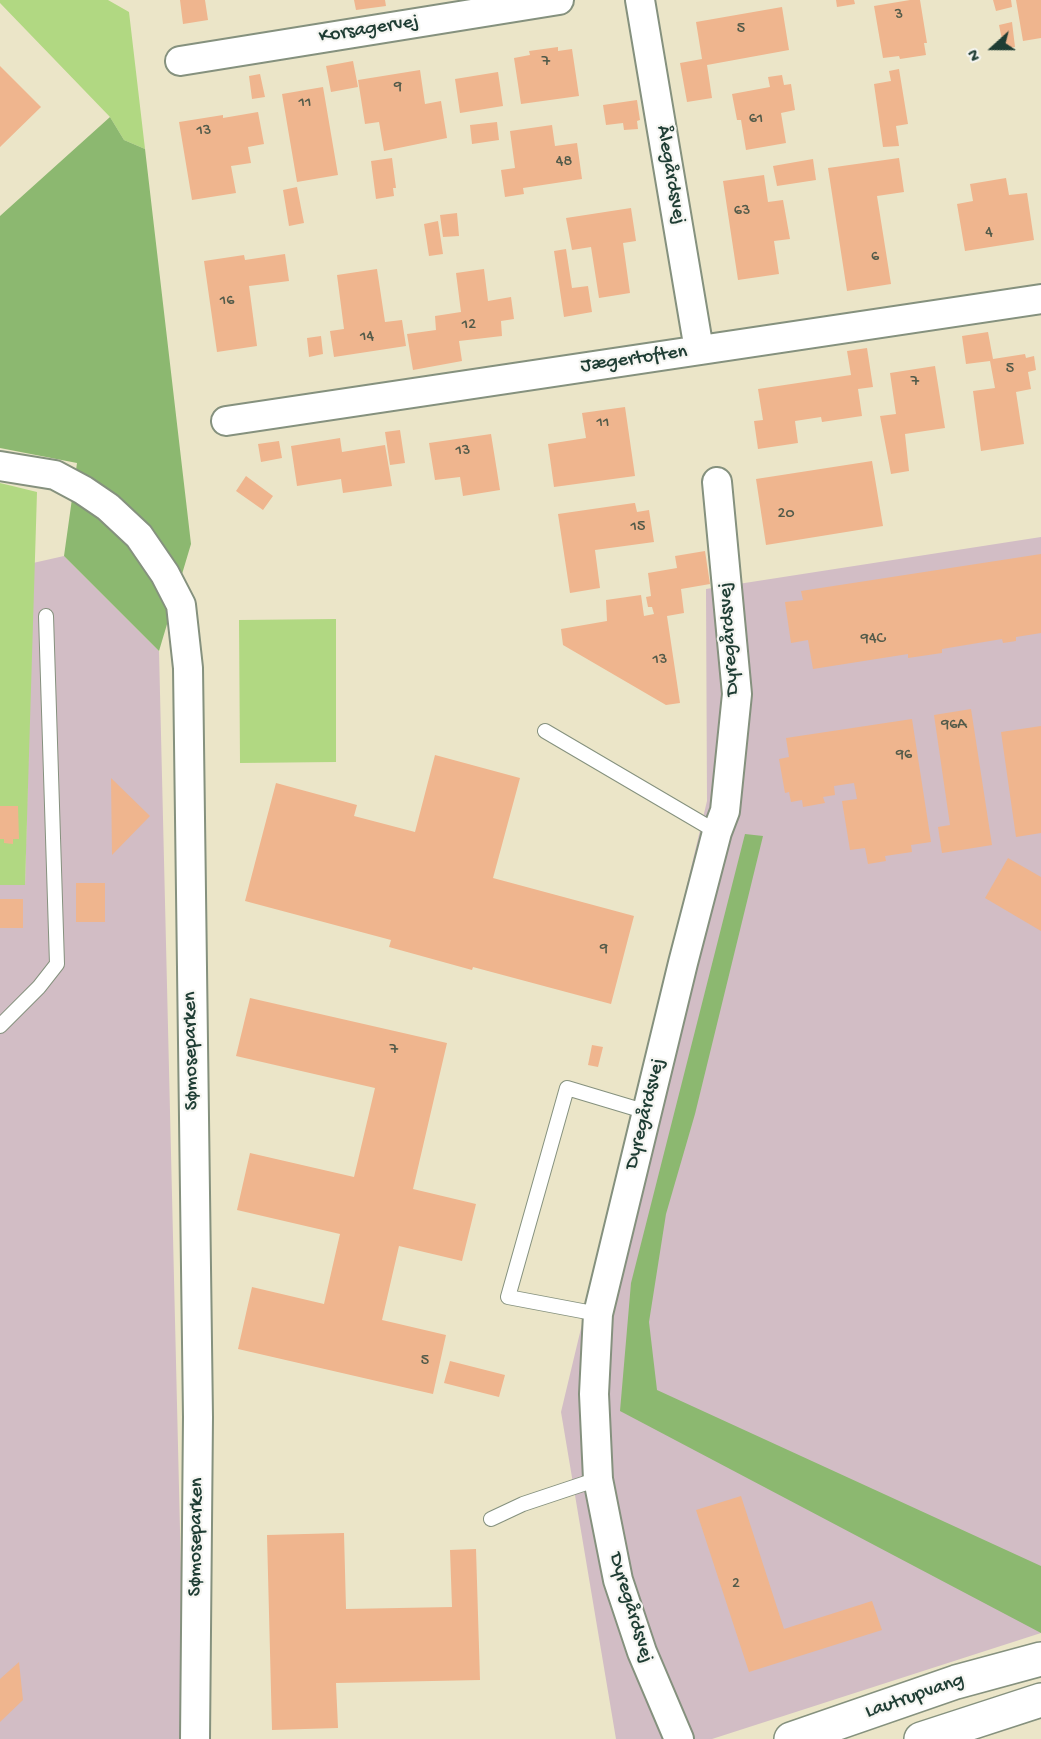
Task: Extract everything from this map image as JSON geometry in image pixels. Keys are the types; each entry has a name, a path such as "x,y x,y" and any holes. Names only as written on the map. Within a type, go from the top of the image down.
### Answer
{"street":[{"name":"Korsagervej","path":"180,61 558,0"},
{"name":"Ålegårdsvej","path":"640,0 699,350"},
{"name":"Jægertoften","path":"226,421 1041,299"},
{"name":"Sømoseparken","path":"0,466 55,475 108,507 139,536 165,574 181,605 188,668 198,1417 195,1739"},
{"name":"Dyregårdsvej","path":"679,1739 642,1652 618,1580 598,1479 594,1394 598,1314 717,832 725,811 737,694 717,482"},
{"name":"Lautrupvang","path":"791,1739 956,1682 1037,1678"},
{"name":"Lautrupvang","path":"921,1739 1037,1678"}],"lane":[{"path":"0,1026 39,987 57,964 46,616"},
{"path":"545,731 717,832"},
{"path":"598,1314 508,1297 567,1088 647,1112"},
{"path":"491,1520 524,1504 598,1479"}],"shaded area":[{"path":"1041,537 1041,1633 712,1739 616,1739 561,1412 707,801 706,589"},
{"path":"64,556 159,651 185,1739 0,1739 0,885 25,885 33,563"}],"green space":[{"path":"0,0 108,0 129,12 145,149 124,140 110,117 0,3"},
{"path":"110,117 124,140 145,149 191,544 159,651 64,556 77,463 0,448 0,216"},
{"path":"0,483 37,492 25,885 0,885"},
{"path":"336,619 336,762 240,763 239,620"},
{"path":"745,834 763,836 695,1114 666,1214 649,1322 657,1390 1041,1566 1041,1633 620,1411 631,1283"}],"building":[{"path":"180,0 205,0 208,20 183,24"},
{"path":"354,0 385,0 386,6 356,10"},
{"path":"836,0 854,0 855,4 837,7"},
{"path":"920,0 927,43 924,43 926,55 900,59 899,56 883,58 874,6"},
{"path":"993,0 1011,0 1012,7 996,11"},
{"path":"1016,0 1041,0 1041,38 1023,41"},
{"path":"782,7 789,50 707,65 712,98 687,102 680,63 702,59 696,22"},
{"path":"1012,22 1015,47 1004,49 999,25"},
{"path":"558,47 558,51 572,49 579,96 521,104 514,58 530,55 529,51"},
{"path":"353,61 358,87 331,92 326,66"},
{"path":"0,66 41,107 0,147"},
{"path":"899,69 908,124 896,126 899,146 883,147 874,84 891,81 889,71"},
{"path":"420,70 425,104 441,101 447,138 384,151 379,122 365,124 358,80"},
{"path":"498,72 503,106 460,113 455,79"},
{"path":"260,74 265,97 252,99 249,76"},
{"path":"782,75 784,85 791,84 795,110 781,113 786,143 746,150 741,120 737,120 732,94 770,87 768,77"},
{"path":"323,87 338,175 297,182 282,94"},
{"path":"637,100 640,120 637,121 638,129 624,130 623,123 606,125 603,105"},
{"path":"258,112 264,144 248,147 251,163 231,166 236,193 192,200 179,122"},
{"path":"497,122 499,140 472,144 470,125"},
{"path":"552,125 555,146 577,143 582,179 523,188 524,194 505,197 501,170 515,168 510,131"},
{"path":"392,158 396,188 393,188 394,196 376,199 371,161"},
{"path":"899,158 904,192 877,196 891,284 847,291 828,168"},
{"path":"813,159 816,180 777,186 773,166"},
{"path":"764,175 768,202 783,200 790,239 774,241 779,274 738,280 723,181"},
{"path":"1006,178 1009,195 1027,193 1034,240 965,251 957,204 973,201 970,184"},
{"path":"297,187 304,223 289,226 283,190"},
{"path":"631,208 636,241 623,243 630,293 599,298 591,247 572,250 566,218"},
{"path":"457,213 459,236 443,237 440,215"},
{"path":"438,221 443,254 429,256 424,224"},
{"path":"566,249 572,288 588,286 592,312 564,317 554,251"},
{"path":"285,254 289,281 249,286 257,346 217,352 204,261 244,255 245,260"},
{"path":"377,269 385,322 402,320 406,346 334,357 330,331 344,329 337,275"},
{"path":"484,269 488,301 511,297 514,319 501,321 502,336 459,341 462,361 413,370 407,334 436,330 435,316 461,312 456,273"},
{"path":"988,332 993,359 1025,354 1026,358 1034,356 1036,370 1028,372 1031,389 1016,392 1024,444 981,451 973,391 995,388 990,361 966,364 962,336"},
{"path":"321,336 323,354 309,357 307,338"},
{"path":"867,348 873,387 858,389 862,416 822,422 821,417 795,421 798,443 758,449 754,421 763,420 758,389 851,375 847,351"},
{"path":"935,366 945,428 905,434 909,471 891,474 880,416 896,414 890,373"},
{"path":"625,407 635,476 554,487 548,444 586,438 582,413"},
{"path":"400,430 405,463 390,465 385,432"},
{"path":"491,434 500,490 463,496 460,477 435,480 429,443"},
{"path":"340,438 342,452 385,445 392,486 343,493 341,479 297,486 291,446"},
{"path":"279,441 282,458 261,462 258,444"},
{"path":"872,461 883,526 766,545 756,479"},
{"path":"246,476 273,496 263,510 236,491"},
{"path":"635,503 637,512 649,510 654,542 595,550 600,588 570,593 558,514"},
{"path":"705,551 710,584 681,589 684,613 667,616 680,703 666,705 563,645 561,629 607,621 606,600 641,595 644,616 654,614 652,607 648,607 646,597 651,596 648,573 677,568 675,556"},
{"path":"1041,554 1041,633 1016,637 1016,641 1003,643 1002,639 942,649 942,653 908,658 908,654 813,669 808,640 791,643 785,602 803,600 801,591"},
{"path":"971,709 992,845 942,853 938,827 950,825 934,715"},
{"path":"912,719 931,842 911,845 912,852 885,856 886,861 868,864 865,848 850,850 842,801 857,799 854,783 834,786 835,795 823,797 825,803 803,807 802,800 791,802 789,792 785,793 779,759 789,757 786,738"},
{"path":"1041,726 1041,833 1016,837 1001,732"},
{"path":"435,755 520,778 493,878 634,916 611,1004 389,947 391,940 245,901 276,783 357,805 354,816 415,832"},
{"path":"111,778 150,816 112,855"},
{"path":"0,806 18,806 19,839 13,839 13,844 4,843 4,839 0,839"},
{"path":"1008,858 1041,877 1041,931 985,898"},
{"path":"76,883 105,883 105,922 76,922"},
{"path":"0,899 23,899 23,928 0,928"},
{"path":"250,998 447,1043 413,1189 476,1204 462,1261 399,1246 382,1320 446,1335 433,1394 238,1349 252,1287 324,1304 340,1234 237,1210 250,1153 354,1177 375,1088 236,1056"},
{"path":"592,1045 603,1047 598,1067 588,1065"},
{"path":"450,1361 505,1375 499,1397 444,1383"},
{"path":"741,1496 784,1629 872,1601 882,1630 749,1672 696,1510"},
{"path":"344,1533 346,1609 452,1607 450,1550 476,1549 480,1680 336,1683 338,1728 272,1730 267,1535"},
{"path":"19,1662 23,1700 0,1722 0,1679"}]}
